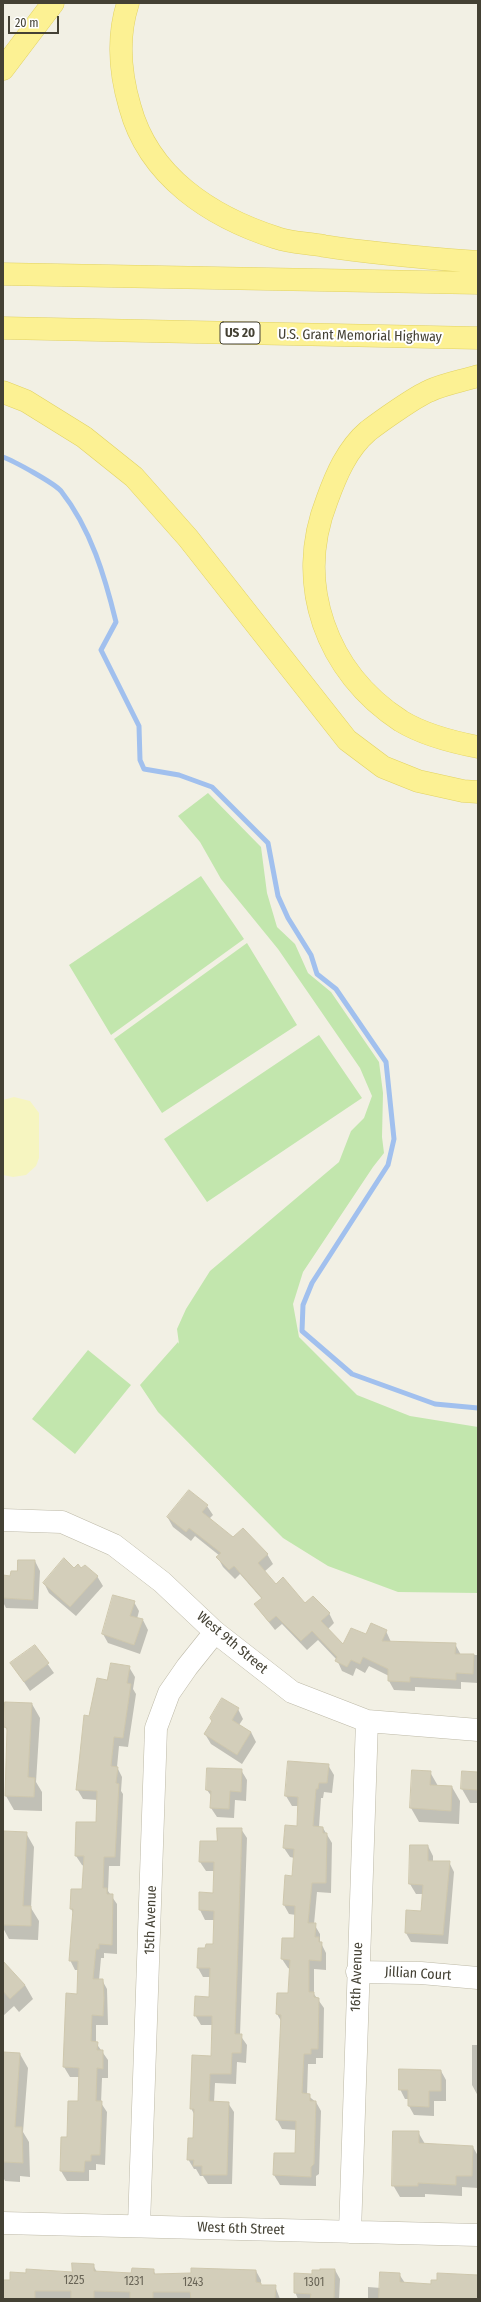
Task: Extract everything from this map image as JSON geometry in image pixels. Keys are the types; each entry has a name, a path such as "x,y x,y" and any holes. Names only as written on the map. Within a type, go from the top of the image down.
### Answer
{"main road":[{"path":"3,69 53,3"},
{"path":"128,3 124,17 120,52 124,86 133,120 149,151 170,178 198,202 219,215 278,238 354,250 478,262"},
{"path":"3,274 478,283"},
{"name":"U.S. Grant Memorial Highway","path":"3,328 478,338"},
{"path":"478,376 429,391 368,431 340,465 321,514 314,550 314,586 321,622 330,641 348,670 370,695 402,721 449,742 478,747"},
{"path":"3,392 26,400 84,437 134,477 188,538 347,740 383,768 418,781 463,791 478,792"}],"street":[{"name":"West 9th Street","path":"3,1520 62,1522 114,1545 162,1582 215,1632 292,1692 367,1721 478,1730"},
{"name":"15th Avenue","path":"139,2225 156,1728 169,1693 187,1667 215,1632"},
{"name":"16th Avenue","path":"350,2232 357,1972 367,1721"},
{"name":"Jillian Court","path":"357,1972 421,1973 478,1978"},
{"name":"West 6th Street","path":"3,2223 139,2225 478,2235"}],"shaded area":[{"path":"208,793 261,847 267,893 277,927 295,944 308,973 331,992 379,1062 383,1093 382,1137 384,1153 373,1167 303,1272 293,1304 299,1337 357,1395 410,1416 478,1427 478,1593 398,1592 328,1566 283,1538 158,1412 140,1385 178,1342 179,1344 177,1329 186,1309 210,1271 339,1162 351,1131 364,1118 372,1096 360,1068 278,949 221,879 200,842 178,816"},
{"path":"201,876 244,939 111,1035 69,965"},
{"path":"247,943 297,1025 162,1113 114,1039"},
{"path":"319,1035 362,1098 207,1202 164,1139"},
{"path":"88,1350 131,1385 75,1454 32,1419"}],"sand":[{"path":"14,1097 30,1101 39,1113 39,1158 36,1166 26,1175 13,1177 3,1175 3,1100"}],"building":[{"path":"189,1490 208,1505 202,1512 233,1537 243,1528 268,1554 258,1563 276,1584 283,1577 305,1603 313,1596 330,1613 321,1621 343,1644 351,1628 366,1634 371,1623 387,1630 382,1641 456,1643 455,1654 474,1654 473,1674 456,1673 456,1680 410,1677 410,1682 388,1681 388,1669 363,1657 360,1664 351,1660 347,1667 335,1661 337,1657 312,1631 301,1641 276,1616 269,1622 254,1604 262,1598 234,1566 229,1570 216,1557 221,1553 189,1528 186,1532 167,1517"},
{"path":"64,1558 74,1568 78,1564 81,1568 85,1565 98,1576 70,1607 43,1583"},
{"path":"18,1560 35,1560 33,1600 3,1598 3,1575 10,1576 11,1571 17,1571"},
{"path":"113,1595 135,1601 130,1616 143,1619 134,1645 102,1634"},
{"path":"35,1645 49,1663 24,1682 10,1663"},
{"path":"111,1663 130,1666 127,1683 131,1684 123,1738 114,1737 111,1766 118,1767 116,1783 119,1784 115,1857 104,1857 103,1888 107,1888 107,1894 113,1894 112,1945 99,1944 99,1949 96,1949 93,1979 103,1979 104,1998 103,2016 92,2015 91,2041 98,2042 97,2050 103,2050 103,2069 97,2068 96,2101 102,2101 100,2155 91,2155 91,2161 85,2161 84,2172 60,2171 61,2137 67,2137 68,2101 78,2101 79,2068 63,2067 66,1993 77,1994 78,1961 69,1961 73,1909 70,1909 71,1889 82,1889 84,1856 75,1856 76,1822 96,1822 97,1791 76,1790 84,1715 89,1716 97,1678 107,1680"},
{"path":"222,1698 239,1708 232,1720 251,1732 237,1755 204,1734 212,1721 210,1718"},
{"path":"5,1702 32,1703 28,1777 35,1778 34,1797 5,1796 7,1728 4,1727"},
{"path":"288,1761 329,1764 327,1783 319,1783 318,1789 316,1789 313,1826 323,1827 323,1833 327,1833 326,1883 312,1883 308,1923 316,1923 315,1937 319,1937 319,1942 322,1942 321,1961 309,1960 309,1992 314,1992 314,1997 319,1998 318,2049 311,2049 311,2054 304,2054 302,2093 310,2094 310,2101 316,2101 314,2164 311,2167 311,2177 273,2175 274,2153 295,2153 296,2121 276,2120 281,2015 276,2014 277,1993 288,1993 290,1960 281,1959 282,1938 294,1938 295,1906 283,1905 285,1875 292,1876 294,1849 283,1848 285,1825 297,1826 298,1797 285,1796"},
{"path":"207,1768 242,1769 241,1792 230,1791 229,1809 210,1808 211,1791 206,1790"},
{"path":"412,1770 431,1771 430,1785 452,1786 451,1811 410,1808"},
{"path":"462,1771 478,1772 478,1790 461,1789"},
{"path":"217,1828 242,1828 235,2034 242,2034 241,2053 232,2053 231,2074 210,2074 209,2101 229,2102 227,2175 202,2175 202,2166 193,2166 194,2160 187,2160 188,2138 193,2138 194,2109 190,2109 192,2055 211,2056 212,2016 194,2016 195,1996 209,1997 210,1968 197,1968 198,1948 205,1948 206,1944 213,1944 214,1911 199,1910 199,1892 213,1893 214,1862 199,1862 200,1841 217,1841"},
{"path":"3,1831 27,1832 23,1906 31,1906 31,1926 3,1925"},
{"path":"410,1845 428,1845 428,1861 450,1861 443,1935 405,1933 406,1910 421,1911 423,1885 409,1884"},
{"path":"3,1961 25,1985 10,1999 3,1991"},
{"path":"3,2052 20,2053 15,2127 22,2127 23,2163 3,2162"},
{"path":"399,2069 441,2070 441,2091 429,2091 429,2107 408,2106 408,2090 399,2090"},
{"path":"393,2131 419,2131 419,2143 473,2146 472,2176 456,2176 456,2185 418,2183 418,2186 392,2186"},
{"path":"72,2263 94,2264 94,2271 131,2273 132,2268 154,2269 154,2274 191,2273 191,2268 256,2270 256,2282 261,2283 261,2285 276,2285 275,2299 191,2299 190,2292 153,2292 153,2299 130,2299 130,2292 94,2291 94,2299 71,2299 71,2291 35,2291 35,2299 3,2299 3,2280 10,2280 10,2272 26,2273 26,2269 72,2272"},
{"path":"335,2269 334,2299 310,2299 311,2294 294,2293 294,2273 312,2274 312,2270"},
{"path":"380,2272 400,2273 400,2282 431,2284 431,2280 437,2280 437,2273 478,2275 478,2299 379,2299"}],"waterway":[{"path":"3,457 34,472 57,487 72,506 89,537 102,571 116,622 101,650 139,726 140,760 144,769 179,775 212,787 268,843 278,896 288,918 311,955 317,974 336,989 386,1062 394,1139 388,1165 312,1283 303,1305 302,1331 352,1374 435,1404 478,1408"}]}
